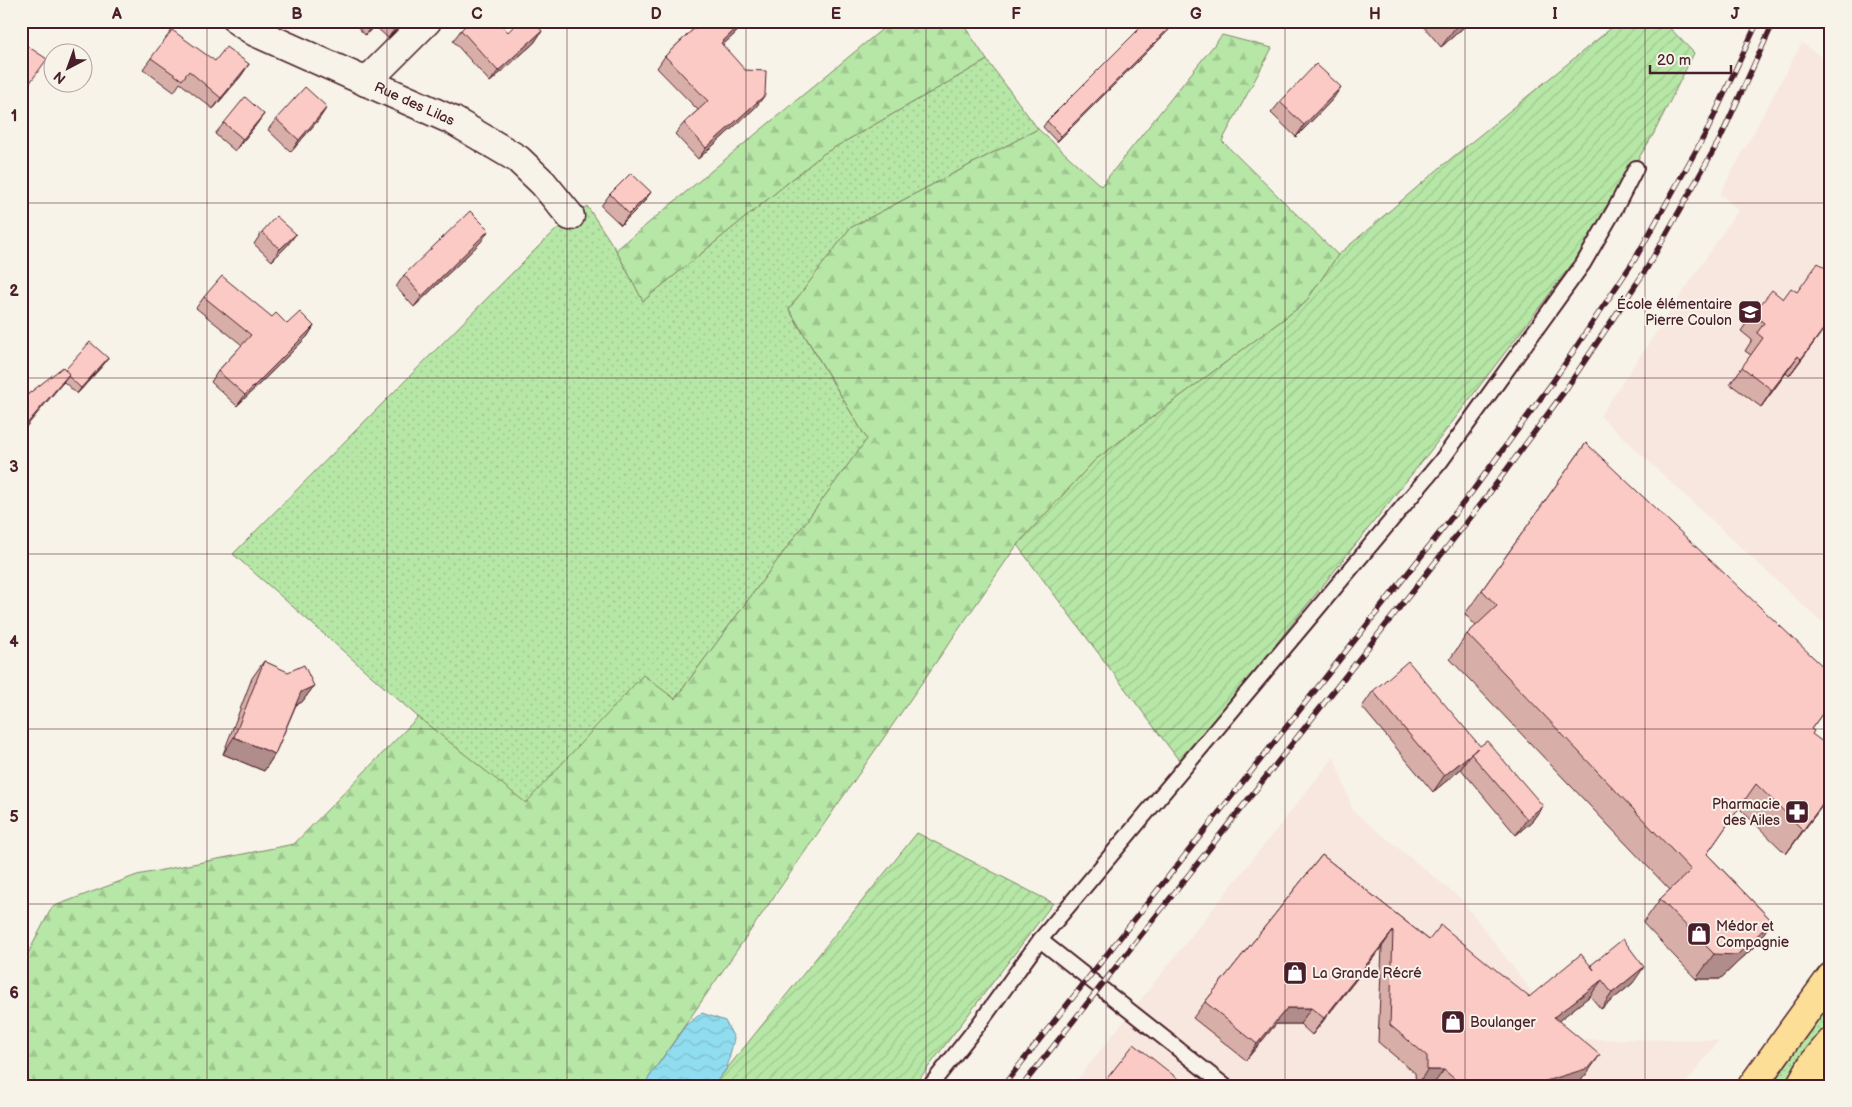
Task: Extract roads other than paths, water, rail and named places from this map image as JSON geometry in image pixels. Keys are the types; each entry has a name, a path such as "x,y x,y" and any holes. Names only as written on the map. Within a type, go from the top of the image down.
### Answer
{"main road":[{"path":"1752,1086 1831,977"},
{"path":"1800,1086 1812,1065 1831,1042"},
{"path":"1827,1086 1831,1078"}],"street":[{"name":"Rue des Lilas","path":"238,21 255,32 454,121 518,159 543,183 570,216"},
{"path":"366,82 427,21"}],"lane":[{"path":"930,1086 979,1024 1040,940 1441,461 1583,264 1636,168"},
{"path":"1040,940 1225,1086"}],"water":[{"path":"702,1013 725,1021 734,1038 727,1068 713,1086 643,1086 686,1025"}],"railway":[{"path":"1003,1086 1471,493 1552,383 1635,259 1707,131 1758,21"},
{"path":"1022,1086 1482,503 1564,392 1647,268 1720,139 1774,21"}],"place":[{"name":"École élémentaire Pierre Coulon","path":"1750,312"},
{"name":"Pharmacie des Ailes","path":"1797,812"},
{"name":"Médor et Compagnie","path":"1699,934"},
{"name":"La Grande Récré","path":"1295,973"},
{"name":"Boulanger","path":"1453,1022"}]}
